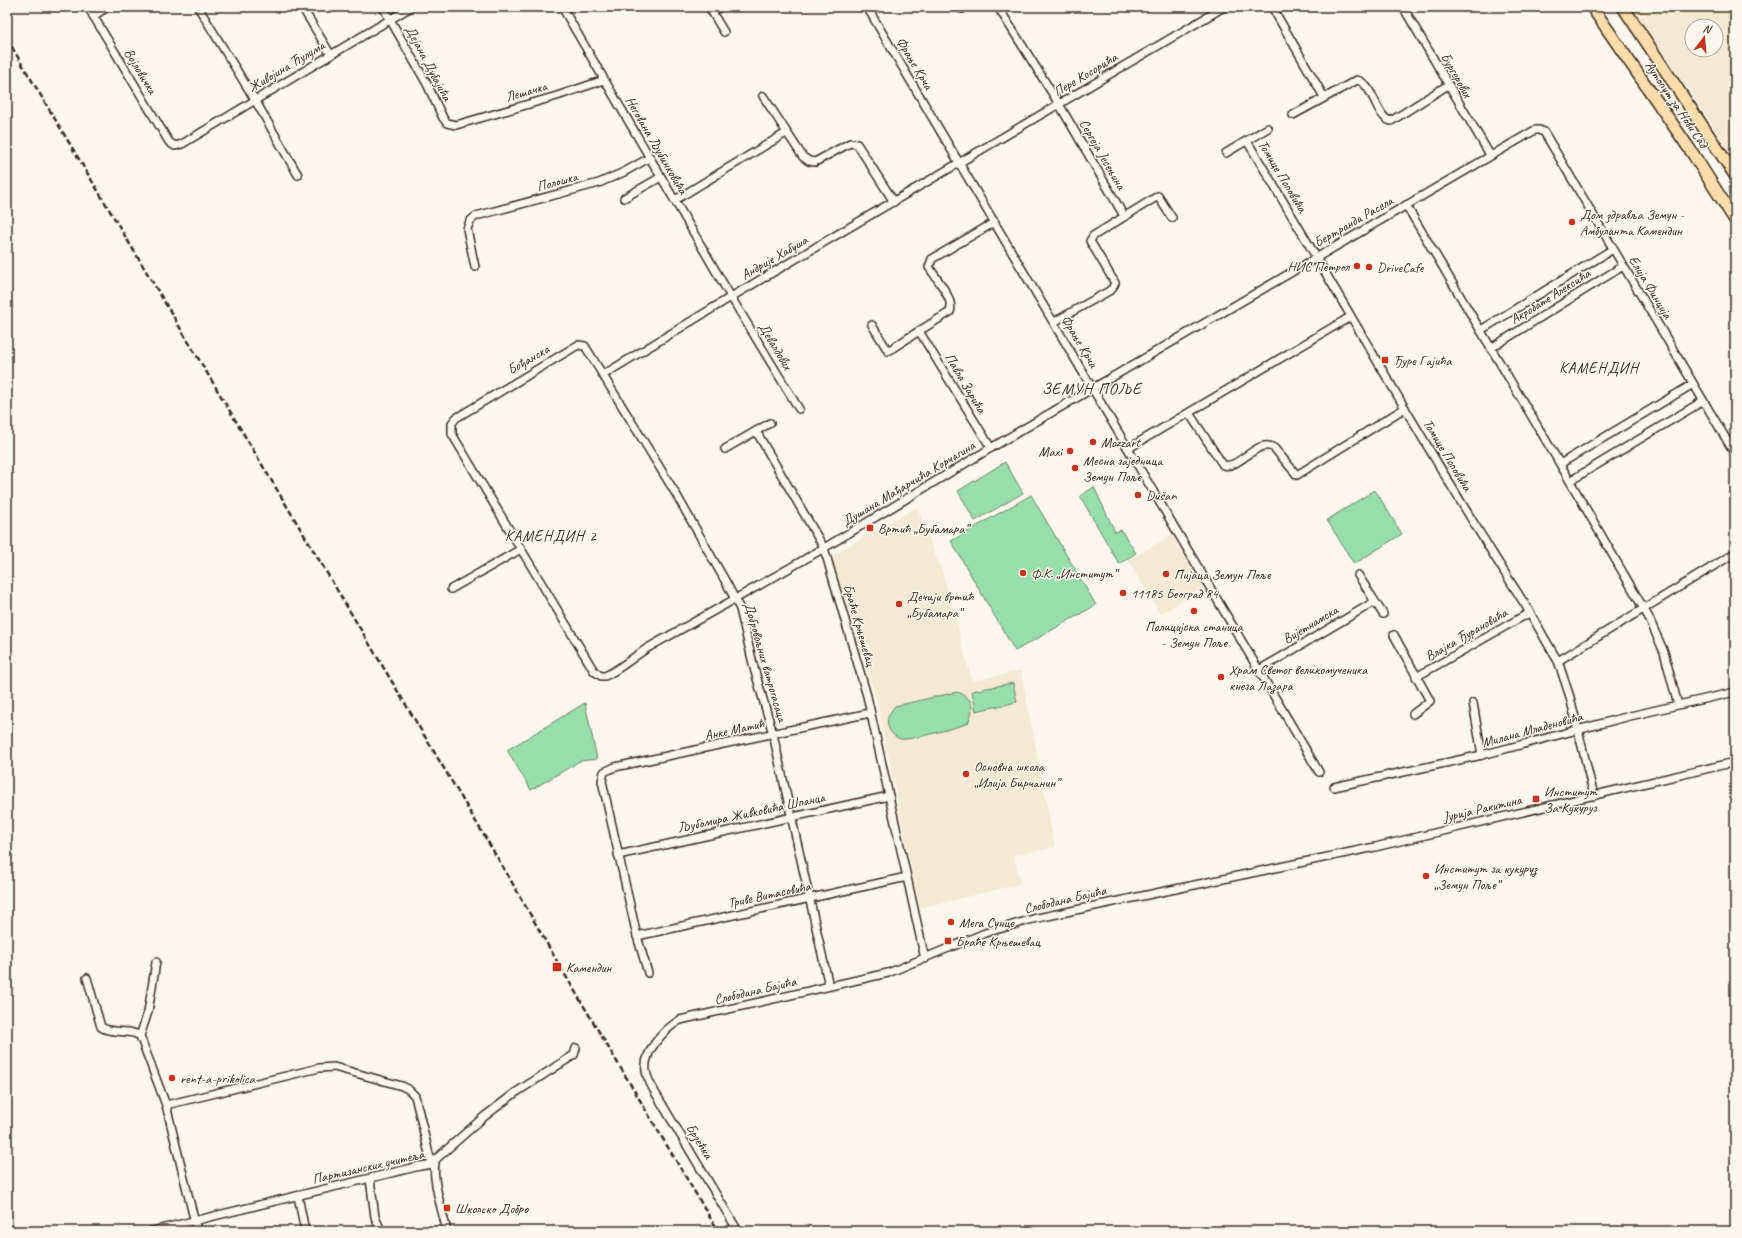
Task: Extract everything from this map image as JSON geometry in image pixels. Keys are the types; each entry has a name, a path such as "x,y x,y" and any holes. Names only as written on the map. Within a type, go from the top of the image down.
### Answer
{"main road":[{"name":"Аутопут за Нови Сад","path":"1592,7 1689,148 1735,220"},
{"name":"Аутопут за Нови Сад","path":"1622,7 1735,175"}],"street":[{"name":"Војловичка","path":"88,7 169,142 175,146"},
{"path":"93,16 108,7"},
{"path":"198,7 255,100 298,175"},
{"path":"302,7 331,55"},
{"name":"Дејана Дубајића","path":"383,7 427,84 443,118 449,124 456,125"},
{"name":"Живојина Ћулума","path":"175,146 182,144 410,7"},
{"name":"Негована Љубинковића","path":"562,7 731,297"},
{"path":"720,7 711,9 724,32"},
{"name":"Фрање Крча","path":"867,7 1319,772"},
{"path":"954,7 958,9 966,7"},
{"name":"Сергеја Јесењина","path":"998,7 1059,104 1124,216"},
{"name":"Пере Косорића","path":"959,163 1224,7"},
{"path":"1272,7 1324,97"},
{"name":"Бургерових","path":"1403,7 1490,155"},
{"name":"Лешачка","path":"456,125 557,96 604,80"},
{"path":"1293,115 1353,80 1364,83 1385,117 1391,121 1448,85"},
{"path":"763,96 803,157 812,162 850,143 857,144 894,202"},
{"name":"Томице Поповића","path":"1226,153 1268,128"},
{"name":"Бертранда Расела","path":"1094,389 1490,155 1535,130 1544,132"},
{"name":"Елија Финција","path":"1544,132 1735,454"},
{"path":"674,200 786,133"},
{"name":"Томице Поповића","path":"1247,141 1317,258 1350,317 1558,661 1568,692 1594,796"},
{"name":"Полошка","path":"475,267 467,229 470,221 476,216 486,212 599,183 624,172 649,158"},
{"name":"Андрије Хабуша","path":"603,375 731,297 959,163"},
{"path":"624,198 661,177"},
{"path":"1054,322 1112,289 1115,283 1090,241 1093,236 1158,196 1172,218"},
{"path":"1406,205 1570,481 1643,608 1662,648 1678,705"},
{"path":"872,325 888,351 950,312 950,300 929,267 932,259 995,222"},
{"name":"Акробате Алексића","path":"1481,330 1613,249"},
{"name":"Акробате Алексића","path":"1491,348 1624,266"},
{"name":"Девалдових","path":"731,297 799,409"},
{"path":"1128,448 1350,317"},
{"name":"Павла Зарића","path":"919,331 991,448"},
{"name":"Бођанска","path":"521,549 452,434 452,423 456,418 578,345 583,345 587,348 603,375"},
{"name":"Добровољних ватрогасаца","path":"603,375 676,494 740,609 754,668 773,734 829,986"},
{"path":"1560,464 1693,384"},
{"name":"Душана Мађарчића Корчагина","path":"521,549 594,671 601,676 608,674 650,647 824,548 991,448 1094,389"},
{"path":"1570,481 1704,402"},
{"path":"1189,413 1223,465 1230,466 1260,448 1270,445 1297,475 1405,408"},
{"path":"725,449 770,423"},
{"name":"Браће Крњешевац","path":"756,432 824,548 870,713 925,959"},
{"path":"451,589 521,549"},
{"path":"1558,661 1735,553"},
{"path":"1358,575 1383,614"},
{"name":"Вијетнамска","path":"1259,670 1374,602"},
{"name":"Влајка Ђурановића","path":"1416,677 1529,613"},
{"name":"Влајка Ђурановића","path":"1394,635 1430,701 1413,714"},
{"name":"Милана Младеновића","path":"1334,787 1482,755 1735,692"},
{"path":"1473,703 1482,755"},
{"name":"Анке Матић","path":"618,855 602,781 604,772 615,767 870,713"},
{"name":"Јурија Ракитина","path":"1375,847 1735,762"},
{"name":"Љубомира Живковића Шпанца","path":"618,855 889,796"},
{"name":"Слободана Бајића","path":"646,1062 657,1041 680,1020 888,973 986,933 1034,919 1375,847"},
{"path":"618,855 637,936 648,973"},
{"name":"Триве Витасовића","path":"637,936 907,877"},
{"path":"156,962 148,1012 140,1036 166,1106 197,1231"},
{"path":"87,978 101,1027 112,1032 135,1033 140,1036"},
{"name":"Партизанских учитеља","path":"152,1231 434,1164 441,1154 485,1116 515,1093 574,1055 576,1048"},
{"name":"Брзећка","path":"646,1062 646,1071 656,1094 738,1231"},
{"path":"166,1106 319,1068 334,1067 402,1086 412,1092 417,1102 430,1158 434,1164 435,1177 447,1231"},
{"path":"370,1179 375,1217 381,1231"},
{"path":"298,1196 305,1231"}],"shaded area":[{"path":"1631,7 1735,7 1735,161 1688,89"},
{"name":"Основна школа „Илија Бирчанин”","path":"917,507 945,581 972,681 1021,671 1055,847 1014,855 1020,884 920,908 877,701 832,557 836,553"},
{"name":"Пијаца Земун Поље","path":"1172,535 1203,588 1160,614 1128,560"}],"green space":[{"path":"1005,462 1023,493 975,521 958,491"},
{"path":"1094,487 1115,532 1121,530 1136,553 1119,564 1080,496"},
{"path":"1375,490 1402,534 1354,564 1327,520"},
{"name":"Ф.К. „Институт”","path":"1031,495 1096,605 1015,651 951,541"},
{"path":"1013,683 1017,702 976,711 972,691"},
{"path":"957,692 966,697 971,704 972,708 968,723 905,739 896,737 889,729 887,723 888,717 895,706"},
{"path":"585,703 597,759 580,761 531,790 507,750"}],"railway":[{"path":"7,39 506,872 558,963 718,1231"}],"place":[{"name":"Дом здравља Земун - Амбуланта Камендин","path":"1572,222"},
{"name":"НИС Петрол","path":"1357,266"},
{"name":"DriveCafe","path":"1369,267"},
{"name":"Ђуре Гајића","path":"1385,360"},
{"name":"Mozzart","path":"1093,442"},
{"name":"Maxi","path":"1070,451"},
{"name":"Месна заједница Земун Поље","path":"1075,468"},
{"name":"Dušan","path":"1138,495"},
{"name":"Вртић „Бубамара”","path":"870,528"},
{"name":"Ф.К. „Институт”","path":"1023,573"},
{"name":"Пијаца Земун Поље","path":"1166,574"},
{"name":"11185 Београд 84","path":"1123,593"},
{"name":"Дечији вртић „Бубамара”","path":"899,604"},
{"name":"Полицијска станица - Земун Поље","path":"1194,611"},
{"name":"Храм Светог великомученика кнеза Лазара","path":"1221,677"},
{"name":"Основна школа „Илија Бирчанин”","path":"966,774"},
{"name":"Институт За Кукуруз","path":"1536,799"},
{"name":"Институт за кукуруз „Земун Поље”","path":"1426,876"},
{"name":"Мега Сунце","path":"951,922"},
{"name":"Браће Крњешевац","path":"948,941"},
{"name":"Камендин","path":"557,967"},
{"name":"rent-a-prikolica","path":"172,1078"},
{"name":"Школско Добро","path":"447,1208"}],"district":[{"name":"КАМЕНДИН","path":"1599,368"},
{"name":"ЗЕМУН ПОЉЕ","path":"1092,388"},
{"name":"КАМЕНДИН 2","path":"551,536"}]}
